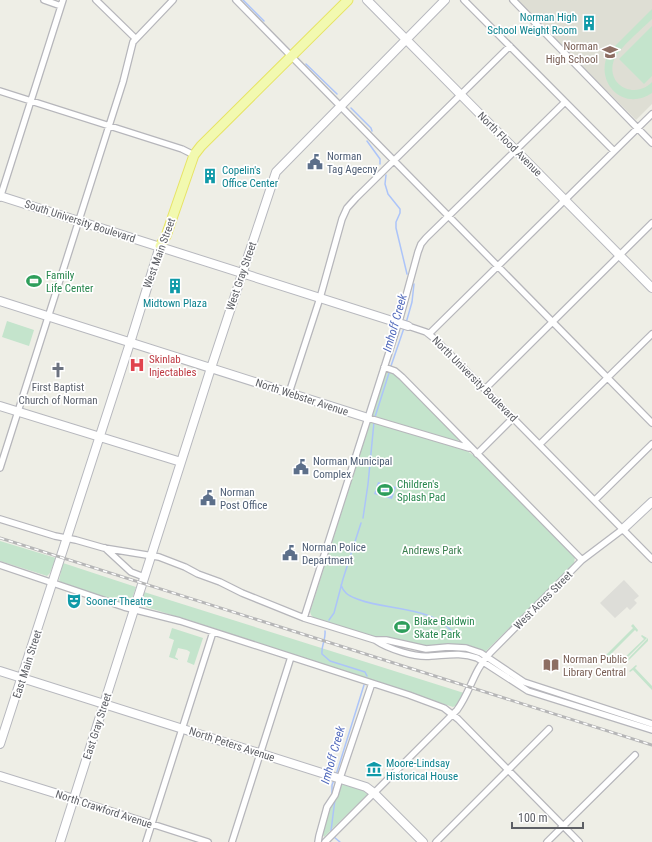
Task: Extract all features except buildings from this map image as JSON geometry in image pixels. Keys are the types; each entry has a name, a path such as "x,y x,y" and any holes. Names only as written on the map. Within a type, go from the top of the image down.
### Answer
{"main road":[{"name":"West Main Street","path":"160,246 166,236 194,155 201,146 348,0"}],"street":[{"path":"0,196 62,3 44,0"},
{"path":"96,0 135,38"},
{"path":"0,468 110,125 128,64 131,46 135,38 173,0"},
{"path":"236,0 652,423"},
{"name":"North Flood Avenue","path":"367,0 652,288"},
{"name":"West Gray Street","path":"133,609 210,368 276,172 445,0"},
{"path":"464,0 614,151"},
{"path":"513,0 652,143"},
{"path":"289,393 320,298 342,219 347,208 510,46"},
{"path":"0,91 182,148 194,155"},
{"path":"304,618 384,367 403,324 419,248 426,238 448,216 565,102"},
{"path":"429,334 652,114"},
{"name":"South University Boulevard","path":"0,196 160,246"},
{"path":"485,389 652,223"},
{"name":"North University Boulevard","path":"160,246 403,324 429,334 540,444 652,559"},
{"name":"West Main Street","path":"53,583 160,246"},
{"name":"North Webster Avenue","path":"0,301 368,418 463,446 476,452"},
{"path":"540,444 652,334"},
{"path":"384,367 395,371 402,377 582,560"},
{"path":"0,406 99,438 181,462"},
{"path":"476,452 514,418"},
{"path":"595,500 652,444"},
{"name":"West Acres Street","path":"325,842 453,715 465,698 478,667 582,560 623,529 652,502"},
{"path":"0,519 55,536 104,548 151,556 185,567 198,574 304,618 375,640 385,646 410,654 424,656 451,653 485,660 524,682 652,724"},
{"path":"104,548 131,572 144,577"},
{"path":"0,565 133,609 180,621 436,705 453,715 580,842"},
{"name":"East Main Street","path":"0,744 23,678 53,583"},
{"name":"East Gray Street","path":"60,842 133,609"},
{"path":"146,842 212,632"},
{"path":"232,842 292,657"},
{"path":"485,660 528,691 652,730"},
{"name":"North Peters Avenue","path":"0,671 366,787 374,793 423,842"},
{"path":"318,842 330,802 336,793 336,777 372,683"},
{"path":"436,842 550,729"},
{"path":"547,842 635,755"},
{"name":"North Crawford Avenue","path":"0,776 208,842"}],"shaded area":[{"name":"Norman High School","path":"517,0 652,0 652,104 636,120"},
{"path":"624,580 639,596 634,600 637,603 630,610 627,607 615,618 600,603"}],"green space":[{"path":"652,9 652,19 620,50 614,60 612,69 614,77 623,87 630,90 638,90 652,82 652,93 641,98 631,99 621,96 614,91 608,83 605,73 605,63 609,52"},
{"path":"652,26 652,76 644,84 619,59"},
{"path":"7,321 34,330 29,346 2,337"},
{"path":"386,371 392,372 397,376 459,439 458,442 372,416"},
{"name":"Andrews Park","path":"372,422 467,451 476,457 575,557 574,564 485,652 476,649 424,647 376,638 314,618 311,615 310,612 370,423"},
{"path":"0,541 56,558 50,573 47,576 0,561"},
{"path":"63,563 136,587 131,602 126,604 62,584 59,580"},
{"path":"144,592 464,693 457,705 453,707 146,607 141,601"},
{"path":"633,624 638,630 637,632 635,630 608,657 610,660 603,658 602,655 603,654 605,656 633,628 631,626"},
{"path":"172,628 203,638 194,665 187,662 190,652 187,650 178,648 175,657 178,660 169,657 174,640 169,638"},
{"path":"642,635 647,638 621,664 618,662 618,659 621,661 644,639 641,636"},
{"path":"648,638 648,641 625,664 623,664"},
{"path":"636,665 637,666 635,668 652,686 652,690 633,670 630,672 629,671"},
{"path":"343,783 360,788 368,794 324,837 322,833 333,801"}],"water":[{"name":"Children's Splash Pad","path":"378,482 396,487 392,499 374,494"}],"waterway":[{"name":"Imhoff Creek","path":"243,0 264,21"},
{"name":"Imhoff Creek","path":"306,64 337,94"},
{"name":"Imhoff Creek","path":"351,108 371,128 372,131"},
{"name":"Imhoff Creek","path":"367,141 380,159 380,164"},
{"name":"Imhoff Creek","path":"386,175 385,184 388,194 400,209 396,222 396,228 407,274"},
{"name":"Imhoff Creek","path":"406,323 412,302 414,284"},
{"name":"Imhoff Creek","path":"391,366 404,328"},
{"name":"Imhoff Creek","path":"375,417 389,373"},
{"name":"Imhoff Creek","path":"363,518 374,422"},
{"name":"Imhoff Creek","path":"329,620 334,613 361,523"},
{"path":"341,585 348,594 360,600 425,614 437,619 447,626 454,635"},
{"name":"Imhoff Creek","path":"325,631 322,654 330,661 365,672 367,676"},
{"name":"Imhoff Creek","path":"336,775 364,685"},
{"name":"Imhoff Creek","path":"332,796 332,785 334,780"},
{"name":"Imhoff Creek","path":"331,831 335,799"},
{"name":"Imhoff Creek","path":"334,837 340,842"}],"railway":[{"path":"0,538 652,745"}],"place":[{"name":"Norman High School Weight Room","path":"589,23"},
{"name":"Norman High School","path":"610,52"},
{"name":"Norman Tag Agecny","path":"315,162"},
{"name":"Copelin's Office Center","path":"210,176"},
{"name":"Family Life Center","path":"34,281"},
{"name":"Midtown Plaza","path":"175,286"},
{"name":"Skinlab Injectables","path":"137,365"},
{"name":"First Baptist Church of Norman","path":"58,370"},
{"name":"Norman Municipal Complex","path":"301,467"},
{"name":"Children's Splash Pad","path":"385,490"},
{"name":"Norman Post Office","path":"208,498"},
{"name":"Norman Police Department","path":"290,553"},
{"name":"Sooner Theatre","path":"74,601"},
{"name":"Blake Baldwin Skate Park","path":"402,627"},
{"name":"Norman Public Library Central","path":"551,665"},
{"name":"Moore-Lindsay Historical House","path":"374,769"}]}
